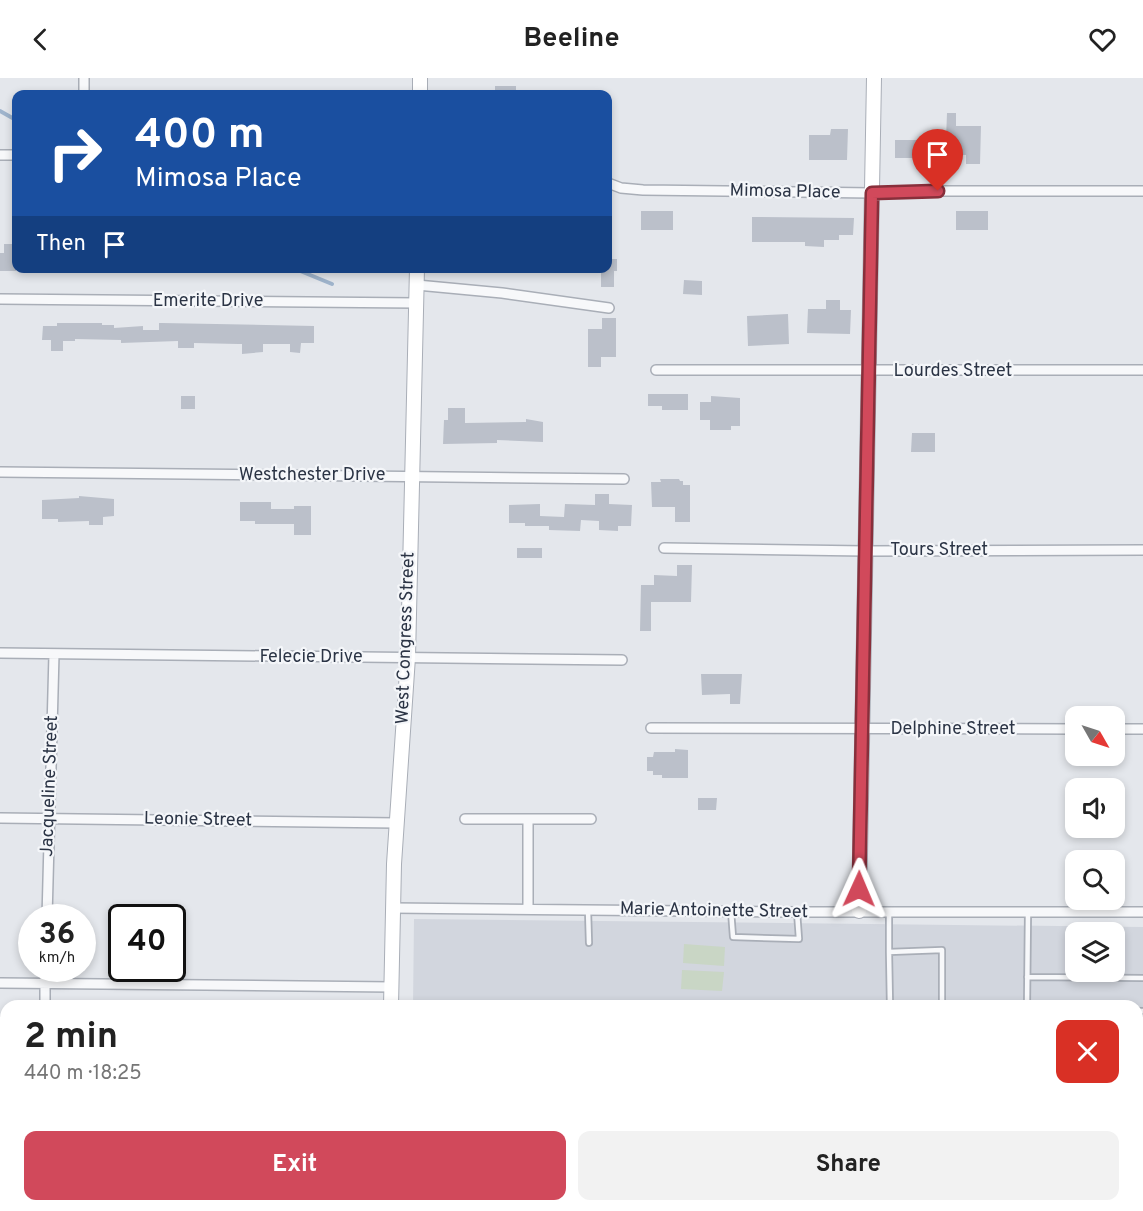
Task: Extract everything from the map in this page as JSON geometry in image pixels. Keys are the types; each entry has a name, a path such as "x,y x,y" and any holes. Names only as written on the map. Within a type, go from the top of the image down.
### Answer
{"street":[{"path":"859,911 874,78"},
{"name":"Mimosa Place","path":"612,185 621,188 644,190 872,193 1143,191"},
{"name":"West Congress Street","path":"392,1000 396,823 408,657 417,273"},
{"path":"417,285 502,293 609,308"},
{"name":"Emerite Drive","path":"0,299 416,303"},
{"name":"Lourdes Street","path":"656,370 1143,370"},
{"name":"Westchester Drive","path":"0,472 624,479"},
{"name":"Tours Street","path":"664,548 865,551 1143,550"},
{"name":"Felecie Drive","path":"0,653 622,660"},
{"name":"Jacqueline Street","path":"46,904 54,654"},
{"name":"Delphine Street","path":"651,728 1065,729"},
{"path":"1125,729 1143,729"},
{"name":"Leonie Street","path":"0,818 396,823"},
{"path":"465,819 591,819"},
{"path":"528,819 528,909"},
{"name":"Marie Antoinette Street","path":"393,908 797,912 1143,912"},
{"path":"0,983 392,987"},
{"path":"45,983 45,1000"}],"lane":[{"path":"588,909 589,943"},
{"path":"731,911 733,937 799,939 797,912"},
{"path":"889,912 890,1000"},
{"path":"1027,1000 1028,912"},
{"path":"889,952 942,950 942,1000"},
{"path":"1027,977 1143,978"}],"shaded area":[{"path":"414,919 1065,926 1065,982 1125,982 1125,927 1143,927 1143,1000 413,1000"}],"green space":[{"path":"684,944 725,947 724,966 683,963"},
{"path":"682,970 724,972 722,991 681,989"}],"building":[{"path":"495,86 516,86 516,90 495,90"},
{"path":"947,113 956,113 956,126 981,126 980,164 966,164 966,155 936,154 936,158 895,158 895,140 946,140"},
{"path":"831,129 848,129 847,160 809,160 809,135 830,135"},
{"path":"641,211 673,211 673,230 641,230"},
{"path":"956,211 988,211 988,230 956,230"},
{"path":"752,217 854,218 853,235 839,235 839,240 824,240 824,247 805,246 805,242 752,242"},
{"path":"4,244 12,244 12,271 0,271 0,253 4,253"},
{"path":"612,259 617,259 614,287 601,287 601,273 612,273"},
{"path":"684,280 702,281 702,295 683,294"},
{"path":"826,300 840,300 840,310 851,310 850,334 807,333 808,309 826,309"},
{"path":"788,314 789,344 748,346 747,316"},
{"path":"602,318 616,318 616,357 601,357 601,367 588,367 588,329 602,329"},
{"path":"57,323 102,323 102,325 114,325 114,328 143,326 143,330 159,330 159,323 314,326 314,343 301,343 300,353 290,352 290,344 263,344 263,352 242,354 242,344 194,343 194,348 178,348 178,341 121,343 121,340 75,339 75,341 63,341 63,351 51,351 51,340 42,340 43,326 57,326"},
{"path":"648,394 688,394 688,410 662,410 662,406 648,406"},
{"path":"181,396 195,396 195,409 181,409"},
{"path":"711,396 740,398 740,426 731,426 731,430 710,430 710,420 700,420 700,402 711,402"},
{"path":"448,408 465,408 465,423 526,422 526,419 543,422 543,442 497,440 497,443 443,444 444,420 448,420"},
{"path":"912,433 935,433 935,452 911,452"},
{"path":"660,479 679,479 683,481 683,485 690,485 690,522 675,522 675,507 652,507 651,482 661,482"},
{"path":"595,494 609,494 609,504 632,505 631,526 618,526 618,531 599,530 599,521 581,520 580,531 549,530 549,526 509,523 509,505 540,504 540,516 564,517 565,504 595,505"},
{"path":"79,496 114,499 114,516 103,517 103,525 89,525 89,521 58,522 58,519 42,519 42,500 79,498"},
{"path":"240,502 271,502 271,509 311,506 311,535 294,535 294,524 255,524 255,521 240,521"},
{"path":"517,548 542,548 542,558 517,558"},
{"path":"677,565 692,565 691,602 651,602 651,631 640,631 641,585 654,585 654,575 677,576"},
{"path":"701,674 742,674 740,704 730,704 730,694 702,695"},
{"path":"675,749 688,750 688,778 662,778 662,775 653,775 653,771 647,771 647,757 653,757 654,752 675,752"},
{"path":"698,798 717,798 716,810 698,810"}],"waterway":[{"path":"0,111 12,118"},
{"path":"305,273 332,284"}],"route":[{"path":"859,889 872,193 938,191"}]}
